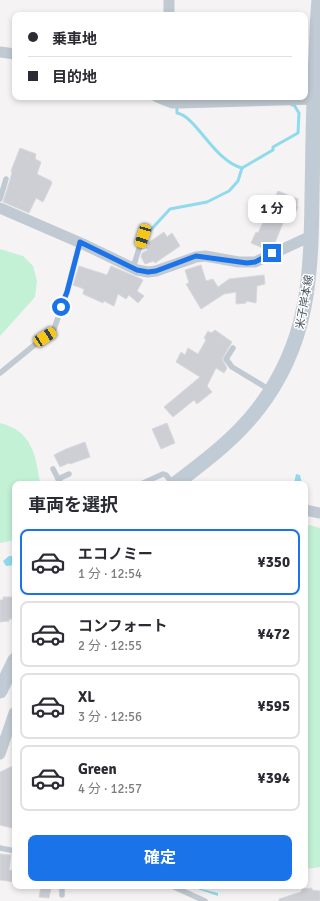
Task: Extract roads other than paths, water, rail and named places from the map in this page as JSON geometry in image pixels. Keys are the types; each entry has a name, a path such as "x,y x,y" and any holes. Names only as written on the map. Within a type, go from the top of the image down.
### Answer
{"main road":[{"name":"米子岸本線","path":"178,481 231,439 258,409 271,391 287,362 300,326 308,290 317,100 319,0"},
{"path":"1,686 12,666"}],"street":[{"path":"169,0 170,12"},
{"path":"0,52 12,54"},
{"path":"171,100 317,100"},
{"path":"0,208 80,242 133,268 156,271 196,256 205,256 239,262 255,262 311,236"},
{"path":"308,511 320,513"},
{"path":"0,754 12,722"}],"lane":[{"path":"0,199 6,179"},
{"path":"133,268 143,236"},
{"path":"0,373 54,329 67,292 80,242"},
{"path":"233,348 226,359 232,367 271,391"},
{"path":"53,470 59,481 69,474"},
{"path":"148,481 163,474 171,481"},
{"path":"0,848 12,850"},
{"path":"62,889 62,895"},
{"path":"179,889 205,901"}],"water":[{"path":"296,474 300,475 301,481 295,481"},
{"path":"9,556 12,556 12,565 6,566 3,561"},
{"path":"198,889 218,893 218,896"}],"waterway":[{"path":"177,108 177,113 184,116 191,122 223,157 232,164 242,168 273,150 273,147 298,133 299,113 294,105 292,105"},
{"path":"147,234 170,209 207,202 229,191 238,181 242,168"}]}
